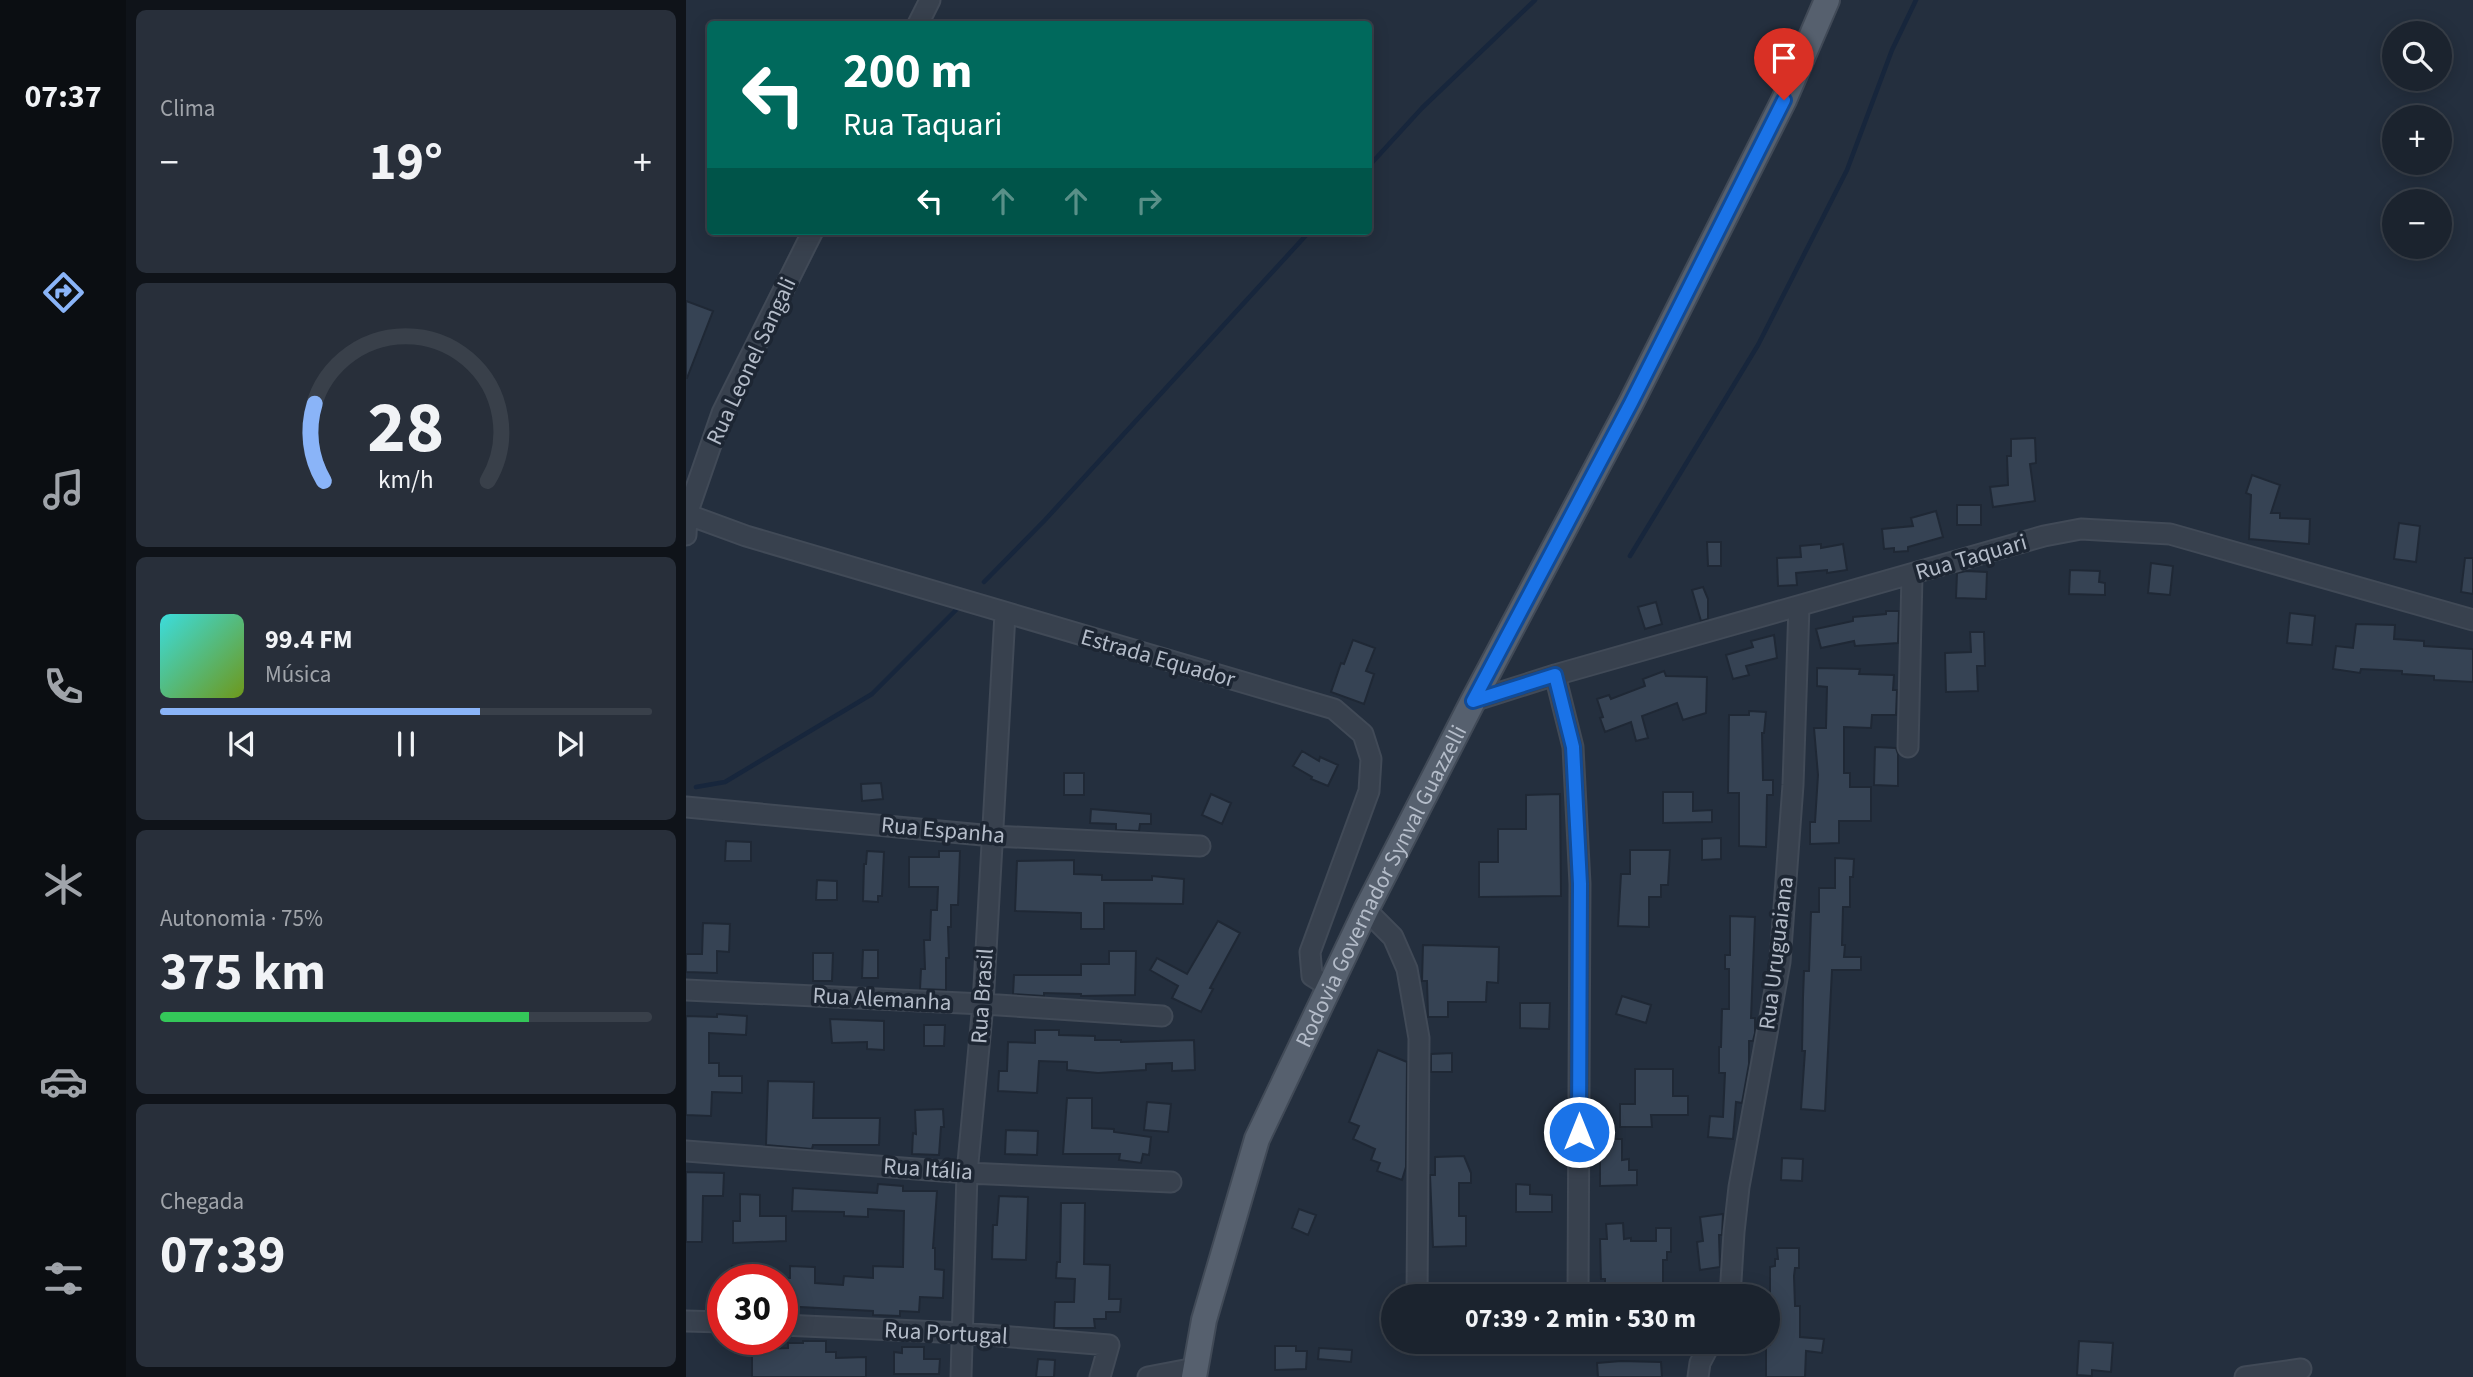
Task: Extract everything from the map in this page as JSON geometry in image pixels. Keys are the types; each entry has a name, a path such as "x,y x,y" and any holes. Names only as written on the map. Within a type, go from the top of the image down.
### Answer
{"main road":[{"name":"Rodovia Governador Synval Guazzelli","path":"1194,1372 1204,1320 1257,1139 1366,910 1631,403 1784,100 1827,0"}],"street":[{"path":"920,21 930,0"},
{"name":"Rua Leonel Sangali","path":"686,535 687,514 722,412 811,235"},
{"name":"Estrada Equador","path":"687,514 746,536 1334,709 1363,734 1371,759 1369,791 1310,953 1312,976 1328,986"},
{"name":"Rua Taquari","path":"1473,701 1555,675 2043,536 2081,529 2171,534 2473,620"},
{"path":"1908,747 1912,575"},
{"name":"Rua Uruguaiana","path":"1731,1284 1740,1187 1780,962 1793,785 1798,606"},
{"name":"Rua Brasil","path":"961,1377 967,1173 983,1004 1005,614"},
{"path":"1555,675 1573,747 1580,884 1578,1284"},
{"name":"Rua Espanha","path":"686,807 993,836 1200,846"},
{"path":"1366,910 1393,937 1407,969 1419,1038 1417,1284"},
{"name":"Rua Alemanha","path":"686,990 983,1004 1162,1016"},
{"name":"Rua Itália","path":"686,1151 967,1173 1171,1182"},
{"path":"686,1321 707,1322"},
{"name":"Rua Portugal","path":"798,1326 962,1333 1109,1345 1100,1377"},
{"path":"1698,1377 1705,1354"},
{"path":"2245,1377 2301,1369"},
{"path":"1148,1377 1194,1372"}],"building":[{"path":"686,301 713,311 687,378 686,378"},
{"path":"2035,438 2036,463 2030,464 2035,501 1993,507 1990,487 2008,485 2007,456 2011,456 2011,439"},
{"path":"2252,475 2280,485 2271,513 2280,513 2280,518 2310,519 2309,544 2249,539 2251,495 2246,493"},
{"path":"1957,505 1981,505 1981,525 1957,525"},
{"path":"1936,511 1943,537 1908,547 1908,551 1894,552 1894,548 1884,549 1882,529 1913,526 1911,518"},
{"path":"2399,523 2420,526 2416,562 2394,559"},
{"path":"1707,542 1721,542 1721,566 1708,566"},
{"path":"1821,544 1821,548 1843,544 1847,570 1796,573 1797,585 1778,586 1777,558 1801,557 1800,546"},
{"path":"2465,558 2473,558 2473,594 2461,592"},
{"path":"2151,563 2173,566 2170,595 2148,593"},
{"path":"2070,570 2100,571 2099,582 2105,583 2105,595 2069,594"},
{"path":"1987,572 1986,599 1956,598 1957,573"},
{"path":"1703,587 1708,599 1708,619 1701,621 1692,590"},
{"path":"1656,602 1662,624 1645,629 1638,607"},
{"path":"1886,611 1899,611 1898,643 1855,646 1854,641 1821,648 1816,629 1853,621 1853,617 1886,614"},
{"path":"2290,613 2315,616 2312,645 2287,643"},
{"path":"2356,624 2395,625 2394,639 2424,641 2424,646 2473,649 2473,682 2434,680 2434,676 2402,674 2402,671 2361,669 2360,673 2333,669 2336,646 2353,648"},
{"path":"1970,632 1984,632 1985,666 1977,666 1978,691 1946,692 1945,653 1971,652"},
{"path":"1774,635 1777,658 1746,666 1749,675 1733,679 1726,655 1753,647 1751,641"},
{"path":"1353,640 1375,648 1366,671 1374,674 1364,704 1331,692"},
{"path":"1817,668 1860,669 1859,674 1894,675 1893,690 1897,690 1896,715 1872,715 1871,728 1844,727 1844,773 1850,773 1850,787 1871,787 1871,821 1839,821 1839,843 1810,844 1810,822 1815,822 1818,775 1814,728 1826,728 1827,687 1817,686"},
{"path":"1664,671 1666,676 1707,677 1706,713 1683,720 1677,703 1642,716 1648,738 1636,741 1631,722 1605,732 1597,699 1609,695 1611,699 1645,686 1643,679"},
{"path":"1749,711 1766,712 1762,733 1763,780 1773,780 1773,795 1767,795 1766,847 1739,846 1739,793 1728,793 1729,715 1749,715"},
{"path":"1875,747 1896,748 1898,786 1874,785"},
{"path":"1302,751 1319,761 1320,757 1338,765 1328,786 1311,779 1312,777 1293,766"},
{"path":"1064,773 1084,773 1084,795 1064,795"},
{"path":"881,783 883,799 862,801 861,784"},
{"path":"1663,792 1693,792 1693,811 1712,810 1712,822 1663,823"},
{"path":"1211,794 1231,803 1222,824 1202,815"},
{"path":"1560,794 1561,896 1479,897 1479,862 1498,862 1498,829 1526,829 1526,795"},
{"path":"1091,809 1151,814 1151,824 1140,824 1139,831 1116,830 1116,824 1090,823"},
{"path":"1721,838 1721,859 1702,860 1702,839"},
{"path":"726,841 751,842 751,861 725,861"},
{"path":"1630,850 1670,850 1668,885 1661,885 1661,897 1649,897 1649,927 1618,926 1621,874 1630,874"},
{"path":"867,851 884,852 882,896 878,896 878,902 863,901"},
{"path":"939,851 960,851 958,905 951,905 946,990 920,989 921,969 925,969 924,940 930,940 931,910 937,910 938,887 909,887 909,857 939,857"},
{"path":"1835,858 1854,859 1853,877 1850,877 1850,907 1843,907 1842,945 1845,945 1844,957 1861,957 1861,970 1832,970 1825,1111 1801,1109 1805,1051 1802,1051 1804,971 1809,971 1811,912 1819,912 1819,888 1835,888"},
{"path":"1074,860 1074,874 1102,875 1102,880 1152,880 1152,876 1184,879 1183,904 1104,903 1104,929 1081,929 1081,913 1015,911 1017,861"},
{"path":"817,880 837,881 837,900 816,900"},
{"path":"1730,916 1755,917 1751,1018 1755,1018 1755,1033 1753,1041 1749,1041 1749,1064 1742,1103 1736,1102 1733,1139 1708,1137 1710,1116 1723,1117 1725,1073 1719,1073 1719,1047 1722,1009 1729,1009 1729,969 1725,969 1725,955 1730,955"},
{"path":"1218,921 1240,933 1210,988 1213,989 1201,1012 1172,998 1178,986 1150,970 1157,958 1187,974"},
{"path":"703,923 730,924 729,952 717,951 717,973 686,972 686,954 702,954"},
{"path":"1423,945 1499,947 1498,983 1487,982 1486,1002 1448,1002 1448,1017 1428,1017 1427,981 1422,981"},
{"path":"863,950 878,950 878,978 862,978"},
{"path":"1109,951 1136,951 1135,995 1013,994 1014,975 1081,975 1081,964 1109,964"},
{"path":"813,953 833,953 832,981 813,981"},
{"path":"1622,996 1651,1005 1646,1023 1616,1014"},
{"path":"1520,1003 1550,1003 1549,1029 1520,1028"},
{"path":"717,1014 747,1016 746,1035 709,1033 709,1063 719,1063 719,1076 742,1076 742,1093 712,1092 711,1116 686,1115 686,1016 717,1017"},
{"path":"830,1019 884,1021 884,1050 867,1049 867,1042 832,1043"},
{"path":"924,1025 945,1025 944,1046 924,1046"},
{"path":"1035,1030 1059,1030 1059,1035 1095,1036 1095,1040 1121,1042 1194,1040 1195,1070 1172,1071 1172,1063 1146,1064 1146,1070 1098,1073 1067,1070 1067,1062 1039,1061 1037,1093 998,1091 999,1071 1007,1071 1008,1042 1035,1043"},
{"path":"1378,1050 1407,1062 1406,1167 1402,1180 1377,1171 1380,1163 1371,1160 1375,1149 1353,1139 1359,1126 1349,1122"},
{"path":"1452,1053 1452,1072 1431,1072 1431,1054"},
{"path":"1635,1069 1673,1069 1673,1096 1688,1096 1688,1115 1651,1115 1652,1127 1620,1127 1620,1104 1635,1104"},
{"path":"768,1081 814,1082 813,1118 880,1118 879,1145 813,1145 812,1149 766,1145"},
{"path":"1067,1098 1092,1098 1092,1128 1114,1129 1114,1132 1151,1137 1149,1155 1143,1154 1141,1163 1119,1160 1120,1154 1063,1154"},
{"path":"1147,1102 1171,1104 1168,1132 1144,1130"},
{"path":"943,1109 944,1127 941,1127 939,1155 912,1154 913,1133 916,1134 915,1110"},
{"path":"1006,1130 1038,1131 1037,1155 1005,1154"},
{"path":"1600,1139 1622,1139 1622,1160 1629,1159 1629,1170 1637,1170 1637,1185 1600,1186"},
{"path":"1464,1156 1471,1173 1471,1183 1459,1183 1459,1216 1466,1216 1466,1246 1433,1247 1430,1175 1435,1175 1435,1157"},
{"path":"1782,1158 1803,1159 1802,1181 1781,1180"},
{"path":"686,1172 724,1173 723,1196 703,1196 702,1242 686,1242"},
{"path":"878,1184 903,1186 903,1191 937,1191 933,1248 935,1269 944,1270 943,1298 920,1297 919,1312 900,1311 900,1316 873,1315 873,1311 798,1307 798,1266 815,1267 815,1283 843,1285 844,1276 873,1278 873,1266 903,1267 904,1211 868,1209 868,1217 844,1216 844,1212 792,1211 793,1188 877,1193"},
{"path":"1516,1184 1530,1185 1530,1194 1552,1195 1552,1212 1516,1212"},
{"path":"740,1194 760,1195 760,1216 786,1216 786,1241 733,1243 733,1221 740,1221"},
{"path":"999,1196 1028,1197 1026,1260 992,1259 993,1225 997,1225"},
{"path":"1061,1203 1085,1203 1084,1264 1110,1265 1109,1299 1121,1299 1120,1312 1106,1312 1106,1319 1094,1319 1095,1328 1054,1328 1055,1302 1074,1302 1075,1279 1056,1278 1057,1262 1060,1262"},
{"path":"1299,1209 1316,1215 1308,1235 1292,1228"},
{"path":"1723,1214 1722,1235 1719,1235 1720,1267 1700,1270 1697,1242 1703,1241 1700,1217"},
{"path":"1623,1223 1624,1239 1631,1238 1631,1241 1656,1241 1656,1228 1671,1228 1671,1252 1667,1252 1667,1260 1663,1260 1663,1284 1605,1284 1605,1279 1601,1279 1600,1239 1607,1239 1606,1224"},
{"path":"1777,1248 1799,1248 1799,1268 1795,1268 1794,1276 1795,1306 1800,1306 1800,1337 1824,1339 1822,1353 1806,1351 1805,1377 1766,1377 1766,1354 1780,1354 1780,1284 1770,1284 1770,1267 1775,1266 1775,1259 1778,1259"},
{"path":"803,1341 826,1341 826,1352 836,1352 836,1358 866,1357 866,1377 752,1377 752,1355 798,1355 798,1343"},
{"path":"2079,1341 2113,1343 2111,1372 2092,1370 2092,1376 2077,1375"},
{"path":"1275,1346 1296,1346 1296,1351 1307,1351 1306,1369 1275,1370"},
{"path":"902,1347 924,1347 924,1359 940,1359 939,1374 894,1374 894,1352 902,1353"},
{"path":"1319,1348 1352,1350 1351,1362 1318,1359"},
{"path":"1038,1359 1055,1360 1054,1377 1036,1377"},
{"path":"1661,1362 1662,1377 1598,1377 1597,1363"}],"waterway":[{"path":"1372,163 1422,108 1535,0"},
{"path":"1630,556 1758,345 1847,170 1892,50 1916,0"},
{"path":"984,582 1045,520 1306,235"},
{"path":"696,787 725,782 872,694 957,609"}],"route":[{"path":"1579,1132 1580,884 1573,747 1555,675 1473,701 1631,403 1784,100"}]}
